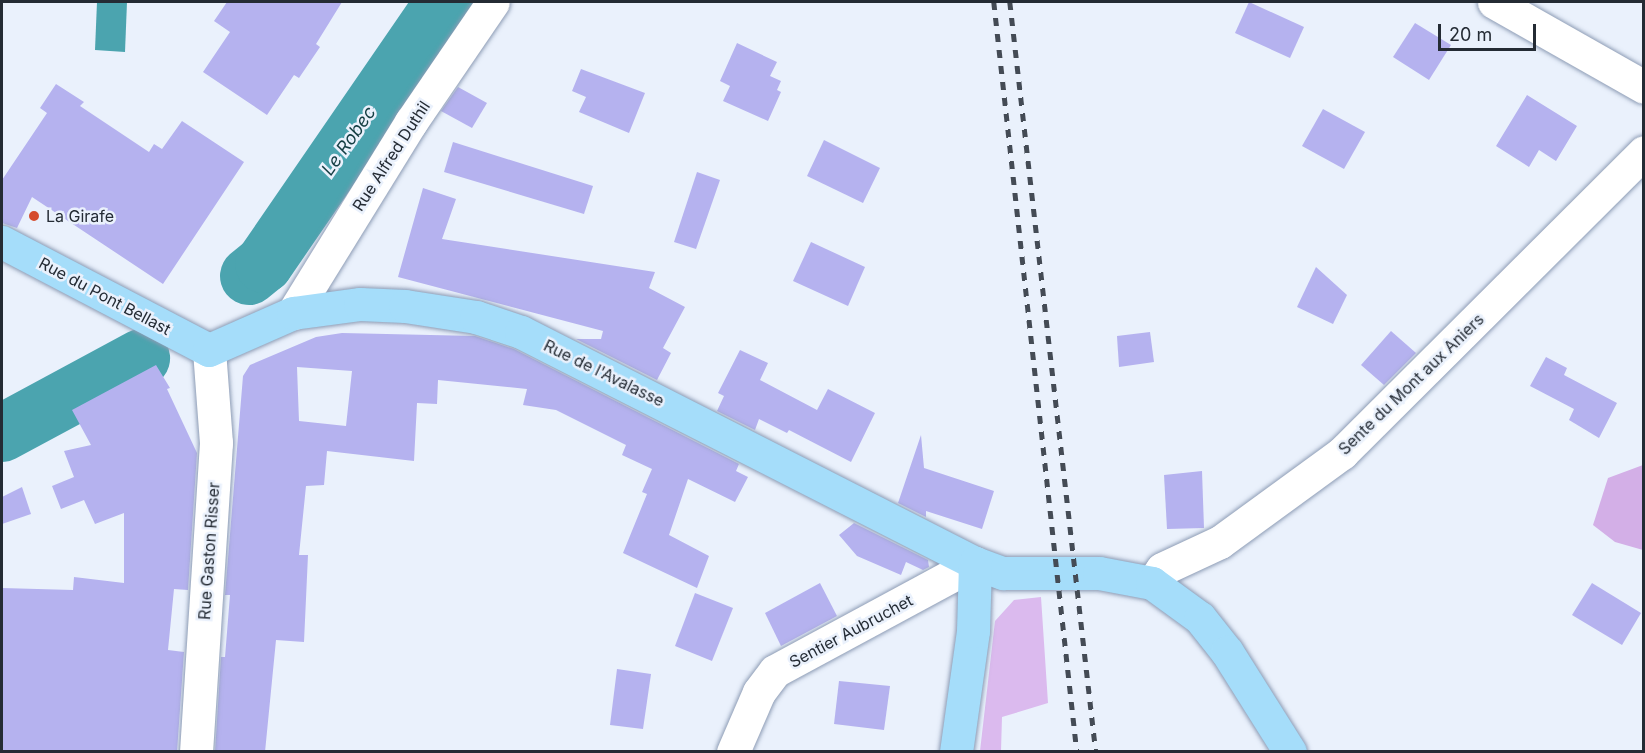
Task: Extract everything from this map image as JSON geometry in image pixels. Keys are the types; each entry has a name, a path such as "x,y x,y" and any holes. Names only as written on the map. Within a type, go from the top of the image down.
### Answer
{"main road":[{"name":"Rue du Pont Bellast","path":"2,242 209,350"},
{"name":"Rue de l'Avalasse","path":"209,350 293,313 360,304 405,306 476,317 521,332 770,456 975,563 1003,573 1099,573 1152,583"},
{"path":"956,752 973,631 975,563"},
{"path":"1152,583 1200,618 1227,652 1290,752"}],"street":[{"name":"Rue Alfred Duthil","path":"293,313 411,122 493,2"},
{"path":"1494,2 1644,87"},
{"name":"Sente du Mont aux Aniers","path":"1152,583 1162,569 1220,542 1342,453 1644,152"},
{"name":"Rue Gaston Risser","path":"196,752 216,443 209,350"},
{"name":"Sentier Aubruchet","path":"734,752 759,692 775,671 975,563"}],"shaded area":[{"path":"1644,465 1643,550 1615,542 1593,525 1608,478"},
{"path":"1041,597 1048,703 1002,717 1001,751 980,751 995,621 1014,600"}],"water":[{"path":"97,2 127,2 125,52 95,50"}],"building":[{"path":"227,2 342,2 316,44 320,47 299,78 294,75 267,115 203,72 230,32 214,21"},
{"path":"1249,2 1304,27 1290,58 1235,33"},
{"path":"1415,23 1451,45 1429,80 1393,57"},
{"path":"737,43 777,62 770,76 781,81 777,90 781,92 768,121 723,101 730,86 720,81"},
{"path":"581,69 645,93 629,133 579,112 586,97 572,91"},
{"path":"56,84 84,102 80,106 149,152 154,144 162,149 182,121 244,162 163,284 32,197 17,228 2,223 2,180 47,113 40,108"},
{"path":"458,87 487,103 472,128 441,111"},
{"path":"1527,95 1577,126 1556,161 1539,150 1529,167 1496,146"},
{"path":"1323,109 1365,132 1344,169 1302,146"},
{"path":"824,140 880,168 863,203 807,176"},
{"path":"453,142 593,186 584,214 444,172"},
{"path":"697,172 720,180 696,249 674,242"},
{"path":"423,188 456,199 442,239 655,272 649,288 685,307 663,348 671,353 657,380 576,339 601,339 603,331 398,277"},
{"path":"811,242 865,267 848,306 793,281"},
{"path":"1316,267 1347,295 1333,324 1297,307"},
{"path":"1391,331 1416,353 1384,385 1361,365"},
{"path":"1150,332 1154,362 1119,367 1117,336"},
{"path":"342,333 475,336 514,349 739,464 736,471 748,477 735,502 688,479 669,535 709,556 697,588 623,553 647,494 642,492 652,469 622,455 626,445 556,410 523,405 527,389 438,380 437,404 417,403 414,461 327,451 324,485 306,486 299,555 308,555 304,642 276,640 265,752 215,752 221,657 225,657 230,595 225,595 243,376 250,365 316,337","holes":["297,367 352,371 346,426 299,421"]},
{"path":"740,350 768,363 760,380 817,410 828,389 875,413 851,462 789,430 787,433 759,419 755,430 717,411 724,396 718,393"},
{"path":"1546,357 1567,368 1564,375 1617,403 1599,438 1569,420 1574,409 1530,386"},
{"path":"156,365 170,388 167,389 197,453 188,590 174,589 168,650 184,652 177,752 2,752 2,588 73,590 74,577 124,583 124,513 95,524 84,500 61,509 52,486 74,477 64,451 91,445 72,410"},
{"path":"921,435 924,468 994,491 982,529 926,511 926,517 898,503"},
{"path":"1202,471 1204,528 1167,529 1164,475"},
{"path":"22,487 31,514 2,524 2,497"},
{"path":"854,523 928,560 929,567 923,570 906,562 901,575 857,556 839,535"},
{"path":"820,583 837,616 781,646 765,613"},
{"path":"1592,583 1641,613 1622,645 1572,615"},
{"path":"695,593 733,608 712,661 675,646"},
{"path":"617,669 651,674 643,729 610,725"},
{"path":"839,681 890,686 884,730 834,724"}],"waterway":[{"name":"Le Robec","path":"249,276 264,264 444,2"},
{"name":"Le Robec","path":"2,433 141,358"}],"railway":[{"path":"994,2 1077,752"},
{"path":"1010,2 1096,752"}],"place":[{"name":"La Girafe","path":"34,216"}]}
